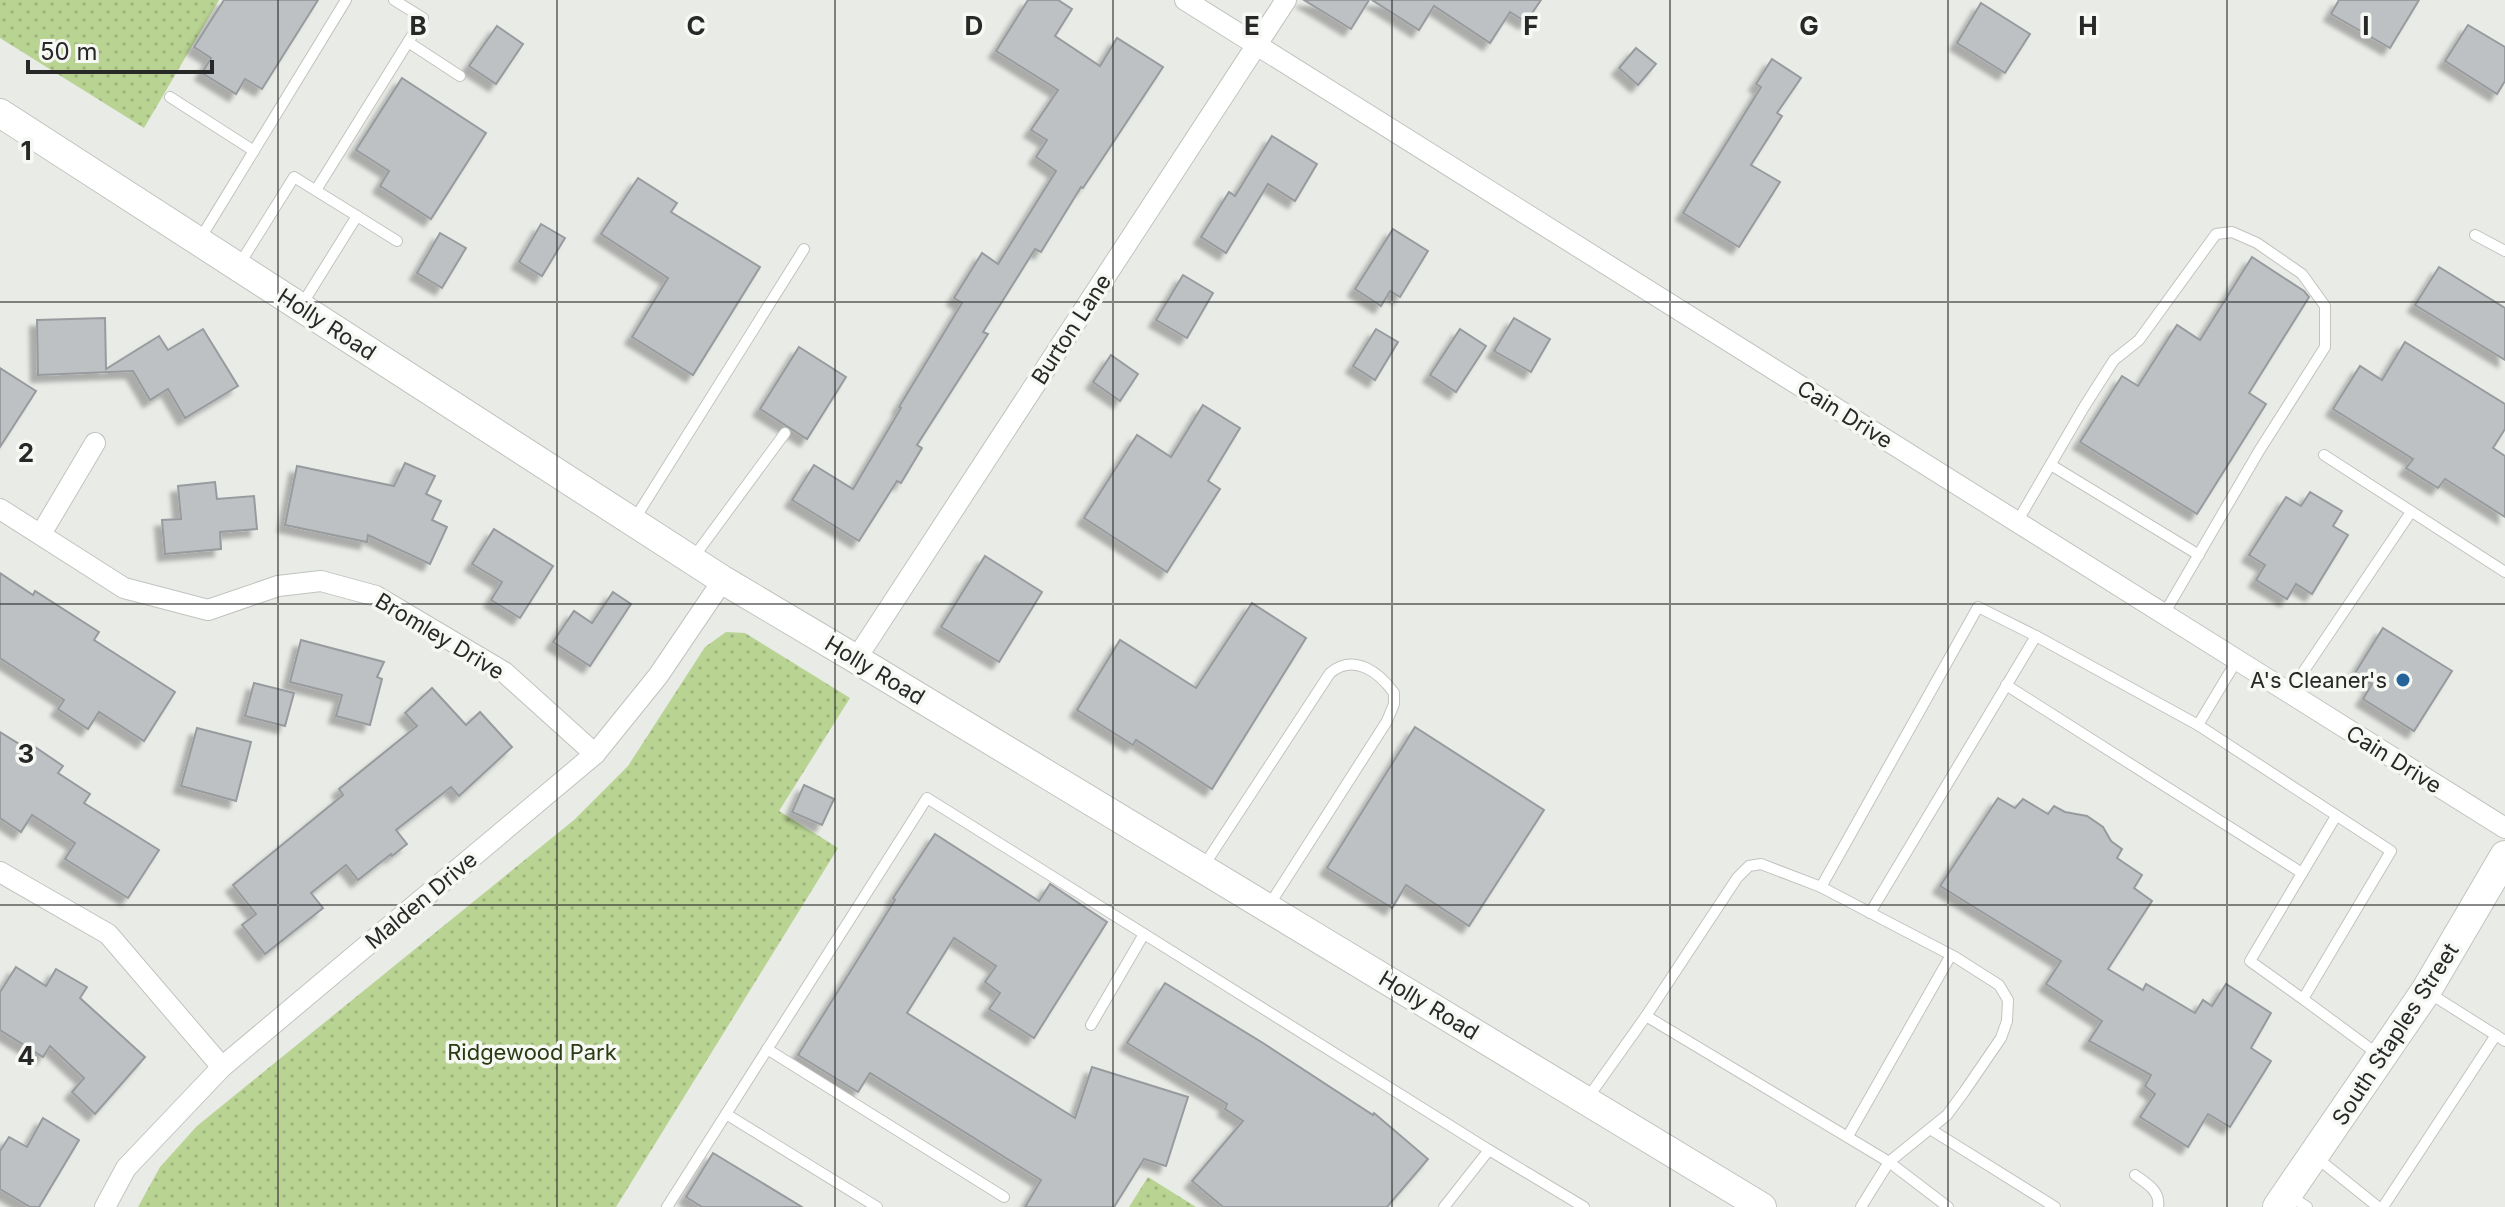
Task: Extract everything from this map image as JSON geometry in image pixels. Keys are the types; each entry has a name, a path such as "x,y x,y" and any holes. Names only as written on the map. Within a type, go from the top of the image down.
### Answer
{"main road":[{"name":"Holly Road","path":"0,113 723,580 1762,1207"},
{"name":"South Staples Street","path":"2291,1202 2314,1156 2426,991 2505,856"}],"street":[{"name":"Cain Drive","path":"1185,0 2505,828"},
{"name":"Burton Lane","path":"856,659 1286,0"},
{"path":"41,534 95,443"},
{"name":"Bromley Drive","path":"0,509 124,588 208,610 278,586 321,581 376,596 504,672 595,754"},
{"name":"Malden Drive","path":"105,1207 126,1168 222,1067 595,754 658,676 723,580"},
{"path":"0,872 108,934 222,1067"}],"lane":[{"path":"199,241 346,0"},
{"path":"316,190 423,18 394,0"},
{"path":"408,42 460,76"},
{"path":"170,97 254,151"},
{"path":"238,267 294,177 397,241"},
{"path":"300,307 357,216"},
{"path":"2017,522 2114,360 2139,340 2216,234 2232,232 2257,243 2302,274 2325,306 2325,347 2259,451 2164,614"},
{"path":"2475,235 2505,251"},
{"path":"633,522 804,249"},
{"path":"691,560 785,433"},
{"path":"2324,455 2505,572"},
{"path":"2051,465 2199,555"},
{"path":"2289,693 2411,512"},
{"path":"1821,887 1978,607 2198,725 2391,851 2303,999"},
{"path":"1870,913 2036,636"},
{"path":"2198,725 2237,660"},
{"path":"1202,868 1330,673 1338,667 1361,664 1374,671 1394,693 1394,704 1387,721 1268,908"},
{"path":"2006,685 2302,873"},
{"path":"667,1207 927,798 1584,1207"},
{"path":"2336,816 2250,961 2382,1057"},
{"path":"1586,1100 1737,878 1749,866 1761,864 1821,887 1951,955 1999,985 2008,1000 2007,1021 2001,1038 1975,1076 1947,1115 1889,1162 1861,1207"},
{"path":"1091,1025 1144,934"},
{"path":"1848,1136 1951,955"},
{"path":"2314,1156 2380,1207 2501,1038 2426,991"},
{"path":"1646,1016 1848,1136 1889,1162 1948,1207"},
{"path":"767,1049 1004,1197"},
{"path":"1975,1076 1988,1084"},
{"path":"726,1114 877,1207"},
{"path":"1930,1129 2055,1207"},
{"path":"1444,1207 1489,1150"},
{"path":"2135,1175 2154,1190 2158,1207"}],"green space":[{"path":"0,0 219,0 144,128 0,38"},
{"name":"Ridgewood Park","path":"726,632 745,633 850,698 779,811 838,848 616,1207 138,1207 160,1167 197,1126 574,820 628,766 705,647"},
{"path":"1148,1177 1196,1207 1129,1207"}],"building":[{"path":"224,0 318,0 262,89 245,79 236,94 202,73 211,58 194,47"},
{"path":"1028,0 1058,0 1072,9 1055,36 1100,66 1117,38 1163,67 1041,252 1035,249 983,332 988,334 917,445 922,448 901,483 897,481 859,541 792,500 814,465 853,489 962,303 954,298 982,253 998,264 1056,171 1036,157 1047,140 1031,130 1058,90 996,51"},
{"path":"1304,0 1369,0 1351,29"},
{"path":"1372,0 1541,0 1526,22 1510,12 1490,43 1434,6 1419,30"},
{"path":"2339,0 2419,0 2390,48 2331,14"},
{"path":"1981,3 2030,34 2005,73 1957,43"},
{"path":"2468,25 2505,47 2505,81 2497,94 2445,61"},
{"path":"497,26 523,44 496,84 469,66"},
{"path":"1636,48 1656,64 1638,85 1619,68"},
{"path":"1772,59 1801,78 1777,113 1782,116 1751,165 1780,182 1739,247 1683,213 1761,87 1756,84"},
{"path":"402,78 486,133 431,219 380,186 389,171 356,150"},
{"path":"1272,136 1317,164 1295,201 1268,184 1226,253 1201,237 1229,192 1235,196"},
{"path":"638,178 677,203 671,212 760,267 693,375 632,337 668,278 601,234"},
{"path":"541,224 565,238 542,276 519,262"},
{"path":"1393,229 1428,251 1400,297 1390,291 1381,306 1355,289"},
{"path":"440,233 466,248 442,288 417,273"},
{"path":"2252,257 2309,297 2249,393 2266,404 2197,514 2080,442 2122,376 2138,386 2177,325 2200,340"},
{"path":"2439,267 2505,308 2505,360 2415,305"},
{"path":"1183,275 1213,293 1187,338 1156,320"},
{"path":"105,318 106,369 159,336 168,350 203,329 238,386 185,418 168,389 150,400 133,371 38,375 37,320"},
{"path":"1514,318 1550,339 1531,372 1494,351"},
{"path":"1376,329 1398,342 1375,380 1353,366"},
{"path":"1460,329 1486,346 1456,392 1430,375"},
{"path":"2405,342 2505,404 2505,429 2493,448 2505,456 2505,517 2445,479 2438,488 2406,468 2413,459 2333,409 2360,366 2382,380"},
{"path":"799,347 846,377 807,439 760,409"},
{"path":"1111,355 1138,374 1120,401 1093,382"},
{"path":"0,368 36,391 0,447"},
{"path":"1203,405 1240,428 1208,481 1220,489 1167,572 1084,518 1137,435 1171,457"},
{"path":"405,463 435,476 426,494 441,501 432,520 447,527 430,564 368,535 367,542 285,525 297,466 394,486"},
{"path":"215,482 217,499 254,496 257,529 220,532 221,549 165,554 162,520 181,519 178,486"},
{"path":"2310,492 2342,511 2333,526 2348,535 2312,594 2296,584 2287,599 2256,580 2265,565 2249,555 2286,497 2301,506"},
{"path":"494,529 553,566 520,618 491,600 502,582 472,564"},
{"path":"985,556 1042,592 999,662 941,627"},
{"path":"0,573 33,595 35,591 99,632 94,640 175,692 144,741 99,712 88,729 58,709 64,700 0,658"},
{"path":"613,592 631,604 590,666 553,642 574,611 592,623"},
{"path":"1252,603 1306,638 1212,789 1136,740 1133,745 1077,710 1120,640 1196,688"},
{"path":"2383,628 2452,671 2414,731 2363,699 2372,684 2355,673"},
{"path":"301,640 384,662 377,677 382,679 370,725 336,716 342,695 290,682"},
{"path":"254,683 294,693 285,726 245,716"},
{"path":"432,688 466,725 480,712 512,747 459,796 451,787 396,830 407,844 392,856 358,880 346,865 311,893 323,908 265,954 242,925 256,914 233,885 343,795 339,789 417,726 405,713"},
{"path":"1415,727 1544,810 1469,926 1406,885 1392,908 1327,868"},
{"path":"197,728 251,742 236,801 181,786"},
{"path":"0,732 29,750 32,745 63,766 58,773 90,794 84,803 159,850 128,898 65,859 75,843 32,815 21,832 0,818"},
{"path":"804,785 834,799 822,825 792,812"},
{"path":"1998,798 2015,808 2023,799 2048,814 2054,806 2065,812 2087,816 2103,827 2111,841 2122,849 2117,858 2142,875 2134,888 2152,901 2108,969 2143,990 2146,984 2195,1013 2203,1000 2212,1006 2226,984 2271,1013 2251,1048 2271,1061 2230,1127 2208,1114 2188,1147 2140,1117 2155,1094 2145,1086 2151,1075 2089,1041 2102,1021 2046,984 2061,961 1940,886"},
{"path":"935,834 1039,901 1050,884 1107,922 1034,1038 989,1009 1000,993 985,982 996,966 954,938 907,1013 1075,1118 1092,1067 1188,1097 1166,1166 1144,1159 1114,1207 1025,1207 1041,1180 870,1073 858,1092 798,1055"},
{"path":"16,967 46,986 56,969 87,987 80,998 145,1057 95,1114 72,1092 84,1078 50,1046 43,1057 0,1030 0,992"},
{"path":"1165,983 1374,1113 1428,1159 1387,1207 1223,1207 1192,1181 1243,1121 1225,1109 1227,1104 1127,1043"},
{"path":"43,1118 79,1140 39,1207 30,1207 0,1189 0,1151 9,1137 27,1147"},
{"path":"713,1153 802,1207 702,1207 686,1197"}],"place":[{"name":"A's Cleaner's","path":"2403,680"}]}
